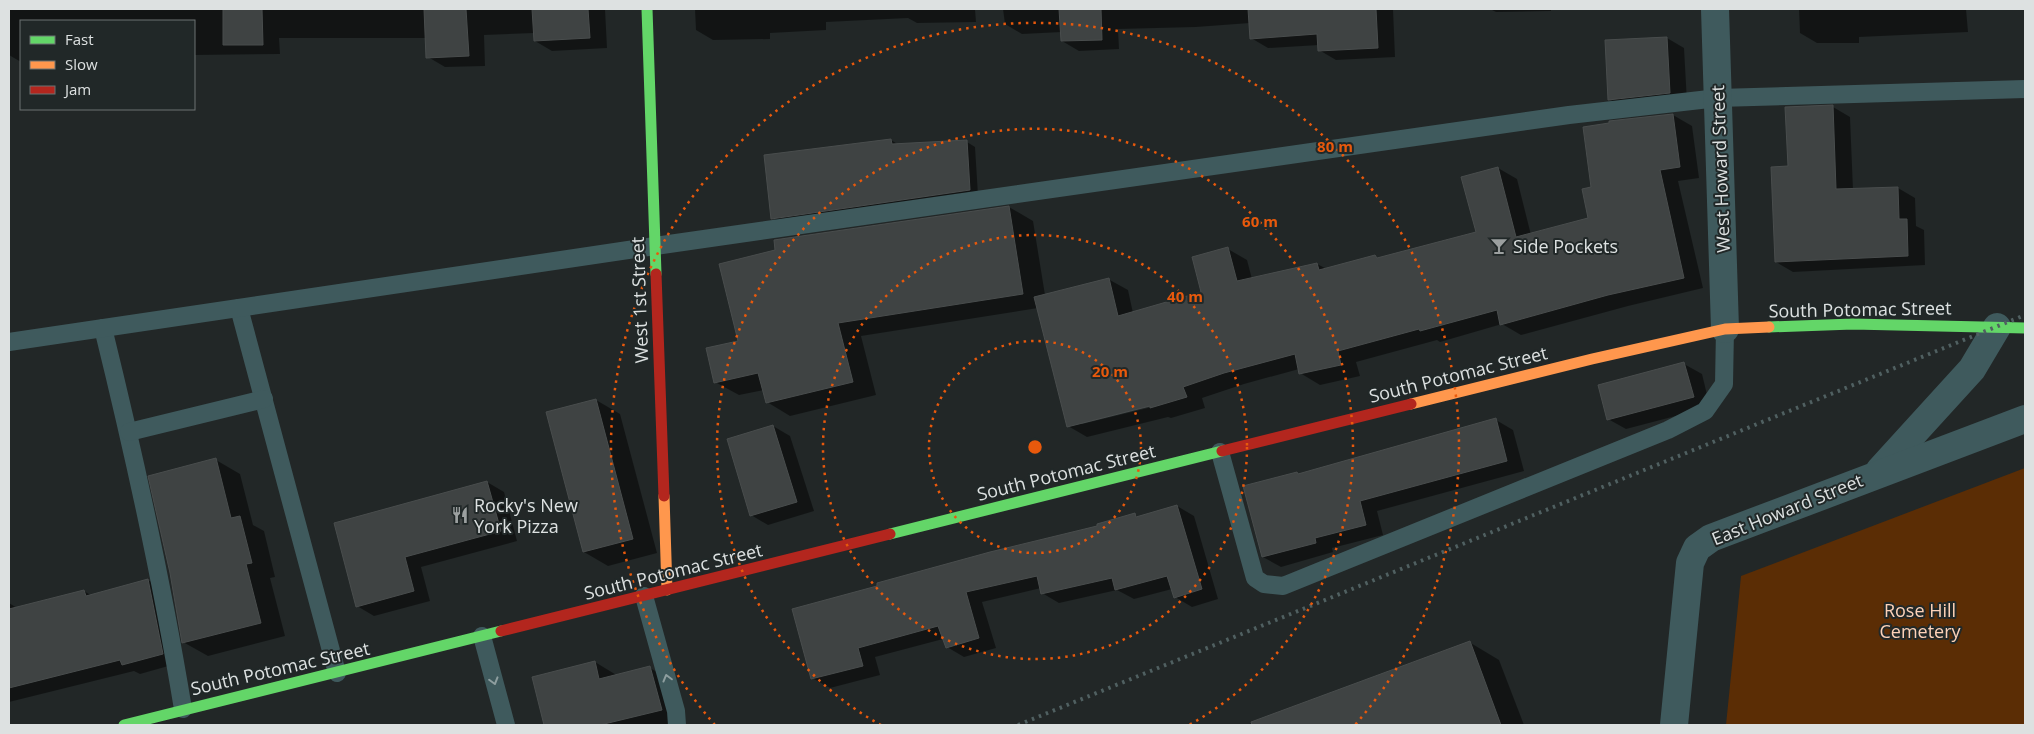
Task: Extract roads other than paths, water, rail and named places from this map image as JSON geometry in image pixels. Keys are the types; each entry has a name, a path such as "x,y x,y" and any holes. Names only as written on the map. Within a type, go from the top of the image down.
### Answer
{"main road":[{"name":"West 1st Street","path":"647,9 667,590"},
{"name":"South Potomac Street","path":"124,725 1592,358 1725,330 1853,324 2025,328"}],"street":[{"name":"West Howard Street","path":"1715,9 1725,330"},
{"name":"East Howard Street","path":"1878,473 1972,369 1997,327"},
{"name":"East Howard Street","path":"1674,725 1690,563 1697,548 1711,538 1878,473 2025,419"}],"lane":[{"path":"9,342 655,246 1569,115 1718,98 2025,88"},
{"path":"239,308 336,673"},
{"path":"103,328 129,432 169,625 183,709"},
{"path":"1220,452 1255,578 1264,584 1283,586 1668,430 1705,412 1724,384 1725,330"},
{"path":"129,432 264,400"},
{"path":"644,596 676,711 677,725"},
{"path":"482,636 506,725"}],"railway":[{"path":"1018,725 2025,315"}],"place":[{"name":"Side Pockets","path":"1499,246"},
{"name":"Rocky's New York Pizza","path":"460,515"}],"park label":[{"name":"Rose Hill Cemetery","path":"1920,620"}]}
